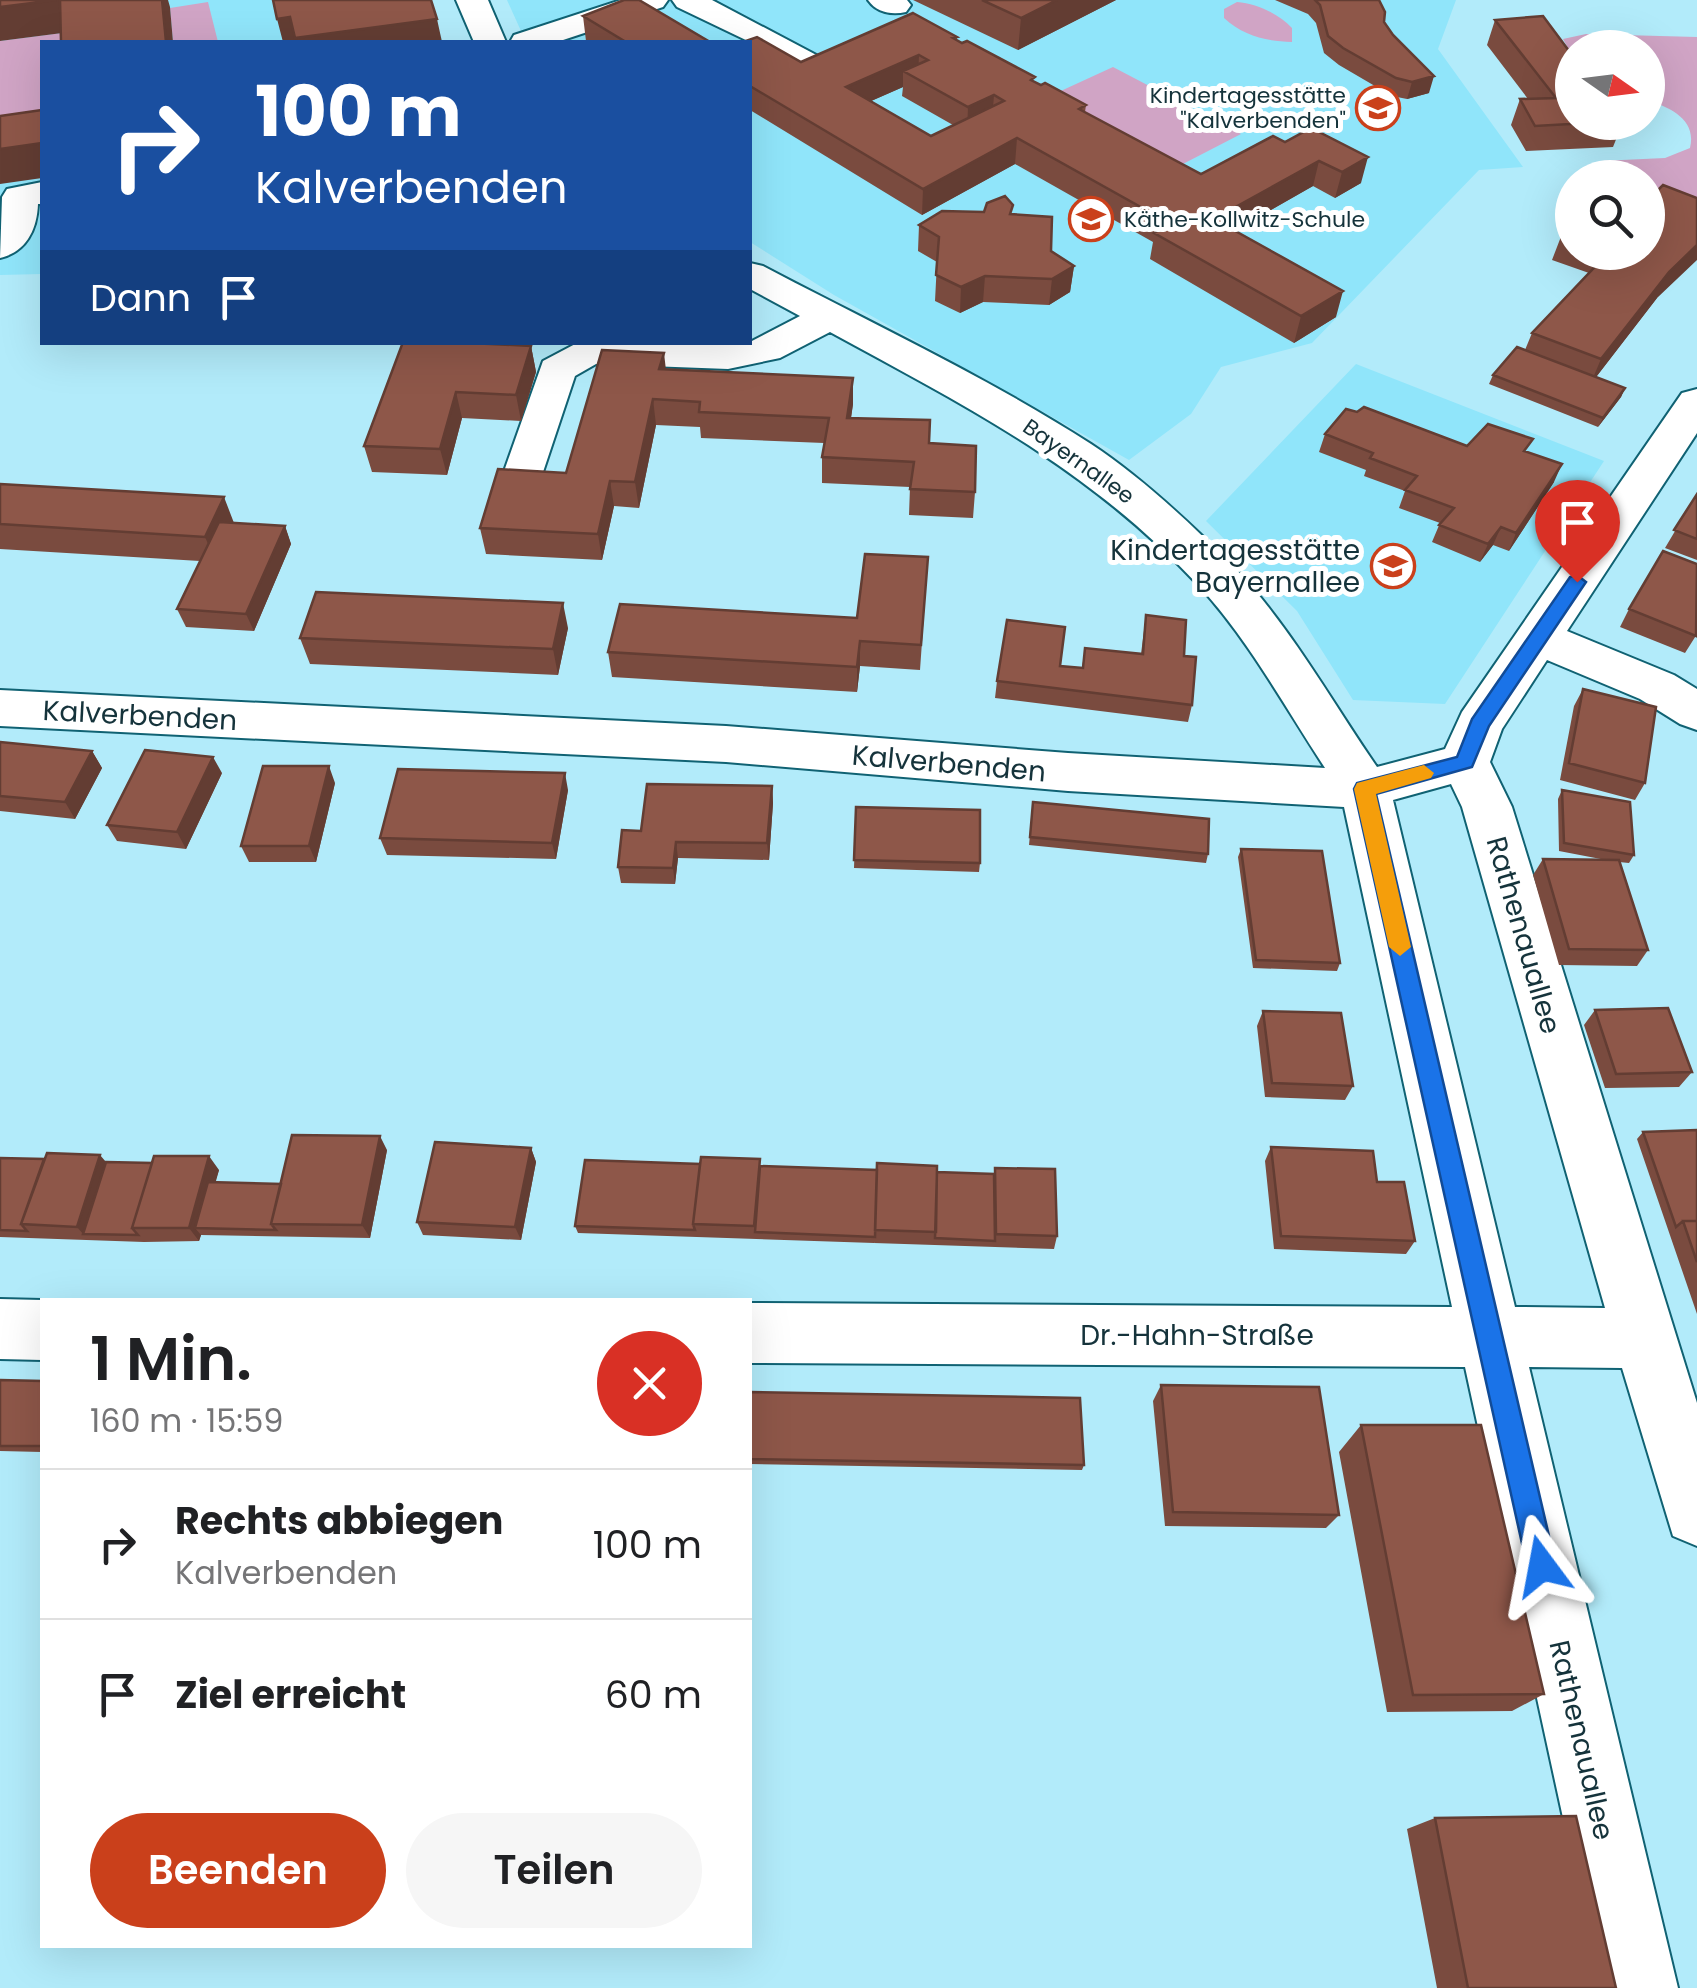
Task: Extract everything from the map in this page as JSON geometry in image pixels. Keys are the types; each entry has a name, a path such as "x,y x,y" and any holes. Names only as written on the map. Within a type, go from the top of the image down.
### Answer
{"street":[{"path":"472,0 489,40"},
{"path":"532,40 652,0"},
{"path":"688,0 810,66"},
{"path":"0,247 22,220 20,197 40,194"},
{"name":"Bayernallee","path":"752,275 1003,409 1078,455 1170,530 1246,612 1365,789"},
{"path":"523,477 557,370 590,352 728,356 766,350 828,317"},
{"path":"1465,762 1480,724 1697,402"},
{"path":"1539,638 1657,687 1697,712"},
{"name":"Kalverbenden","path":"0,708 726,744 1068,772 1365,789 1465,762"},
{"name":"Rathenauallee","path":"1465,762 1487,807 1697,1512"},
{"name":"Rathenauallee","path":"1365,789 1639,1988"},
{"path":"0,1330 40,1330"},
{"name":"Dr.-Hahn-Straße","path":"752,1333 1644,1338"}],"shaded area":[{"path":"0,0 428,0 442,40 40,40 40,274 0,275"},
{"name":"Käthe-Kollwitz-Schule","path":"507,0 1456,0 1438,49 1523,167 1479,170 1312,343 1221,367 1191,414 1129,460 834,295 752,243 752,40 525,40"},
{"path":"208,2 218,40 173,40 170,8"},
{"path":"1237,2 1260,7 1280,18 1292,28 1292,42 1255,36 1232,24 1224,18 1224,9"},
{"path":"69,32 72,40 40,40 40,144 0,150 0,41"},
{"path":"1665,36 1697,37 1697,210 1665,198 1665,160 1622,160 1665,158 1690,148 1689,129 1680,116 1665,107"},
{"path":"1113,67 1241,134 1179,166 1052,95"},
{"name":"Kindertagesstätte Bayernallee","path":"1356,364 1604,461 1445,704 1353,700 1297,611 1206,521"}],"building":[{"path":"0,0 56,0 0,7"},
{"path":"60,0 162,0 166,40 61,40"},
{"path":"273,0 431,0 437,19 295,38 290,17 277,19"},
{"path":"624,0 639,0 707,40 623,40 583,16"},
{"path":"982,0 1057,0 1021,18"},
{"path":"1315,0 1379,0 1385,12 1384,22 1393,35 1434,76 1412,82 1396,78 1343,48 1328,36 1320,5"},
{"path":"913,13 962,43 967,41 1035,77 1031,80 1045,83 1086,105 1079,109 1201,174 1273,136 1285,142 1311,128 1368,157 1342,172 1319,161 1232,209 1239,213 1221,223 1343,291 1301,316 1154,233 1171,224 1017,138 923,189 752,87 752,40 749,40 757,37 801,62","holes":["919,55 928,60 903,71 968,107 994,95 1004,101 931,136 846,87"]},
{"path":"1543,16 1555,32 1555,97 1495,20"},
{"path":"1555,98 1555,125 1535,126 1520,99"},
{"path":"40,110 40,143 0,149 0,116"},
{"path":"1665,186 1697,198 1697,245 1669,272 1601,359 1532,333 1592,270 1665,270"},
{"path":"1005,196 1013,205 1010,214 1052,217 1051,251 1074,266 1052,279 985,276 961,287 936,275 939,237 919,225 942,211 984,212 987,203"},
{"path":"402,345 531,346 516,395 456,392 440,449 364,446"},
{"path":"1517,347 1625,388 1603,418 1493,375"},
{"path":"602,350 664,353 659,369 853,378 847,418 930,420 929,443 976,446 975,492 910,489 914,462 822,457 829,418 699,412 700,402 653,399 635,482 610,481 598,534 480,528 498,469 566,473"},
{"path":"1364,407 1467,446 1488,424 1533,439 1524,451 1562,464 1516,533 1501,527 1488,544 1439,525 1454,508 1405,490 1417,476 1370,458 1373,453 1325,434 1346,409 1357,412"},
{"path":"0,484 224,497 205,537 0,524"},
{"path":"1697,494 1697,539 1674,530"},
{"path":"219,522 285,526 246,614 177,609"},
{"path":"1663,551 1697,564 1696,636 1629,609"},
{"path":"865,554 928,557 921,645 860,641 857,667 608,652 620,604 857,618"},
{"path":"316,592 563,603 553,649 300,638"},
{"path":"1146,615 1186,620 1184,656 1196,657 1192,705 997,681 1007,620 1065,627 1060,666 1083,668 1085,648 1143,654"},
{"path":"1583,689 1656,707 1645,783 1569,763"},
{"path":"0,742 92,751 65,802 0,796"},
{"path":"145,750 213,757 177,832 107,825"},
{"path":"263,766 329,766 309,846 241,846"},
{"path":"398,769 565,773 552,843 380,838"},
{"path":"647,784 772,786 767,843 676,842 673,868 618,867 622,830 641,831"},
{"path":"1562,790 1630,802 1634,855 1564,843"},
{"path":"1033,802 1209,819 1208,854 1030,837"},
{"path":"856,807 980,810 980,863 854,860"},
{"path":"1241,849 1322,851 1340,963 1256,960"},
{"path":"1543,859 1619,860 1648,950 1569,949"},
{"path":"1668,1008 1692,1072 1616,1074 1595,1010"},
{"path":"1263,1011 1341,1013 1353,1086 1272,1083"},
{"path":"1697,1130 1697,1221 1683,1221 1676,1227 1643,1132"},
{"path":"292,1135 380,1136 362,1225 271,1224"},
{"path":"435,1142 531,1148 515,1227 417,1222"},
{"path":"1271,1147 1373,1151 1377,1182 1404,1182 1415,1241 1281,1236"},
{"path":"47,1153 100,1155 77,1227 21,1224"},
{"path":"154,1156 209,1156 189,1228 132,1228"},
{"path":"701,1157 760,1159 754,1226 693,1224"},
{"path":"0,1158 44,1159 21,1224 27,1231 0,1230"},
{"path":"585,1160 700,1164 695,1230 575,1226"},
{"path":"106,1162 152,1163 132,1228 138,1235 83,1234"},
{"path":"877,1163 937,1166 936,1232 875,1230"},
{"path":"760,1166 877,1170 875,1237 755,1232"},
{"path":"995,1168 1055,1169 1057,1236 996,1234"},
{"path":"937,1172 994,1174 995,1241 935,1238"},
{"path":"208,1182 281,1184 271,1224 276,1230 195,1228"},
{"path":"1683,1221 1697,1221 1697,1262"},
{"path":"0,1380 40,1381 40,1446 0,1446"},
{"path":"1161,1385 1319,1387 1339,1515 1173,1512"},
{"path":"752,1392 1080,1398 1084,1465 752,1459"},
{"path":"1361,1425 1481,1425 1544,1694 1413,1695"},
{"path":"1576,1816 1616,1988 1468,1988 1435,1818"}],"slow traffic":[{"path":"1400,947 1365,789 1424,773"}],"place":[{"name":"Kindertagesstätte \"Kalverbenden\"","path":"1378,108"},
{"name":"Käthe-Kollwitz-Schule","path":"1091,219"},
{"name":"Kindertagesstätte Bayernallee","path":"1393,566"}],"route":[{"path":"1542,1566 1365,789 1465,762 1480,724 1577,582"}]}
